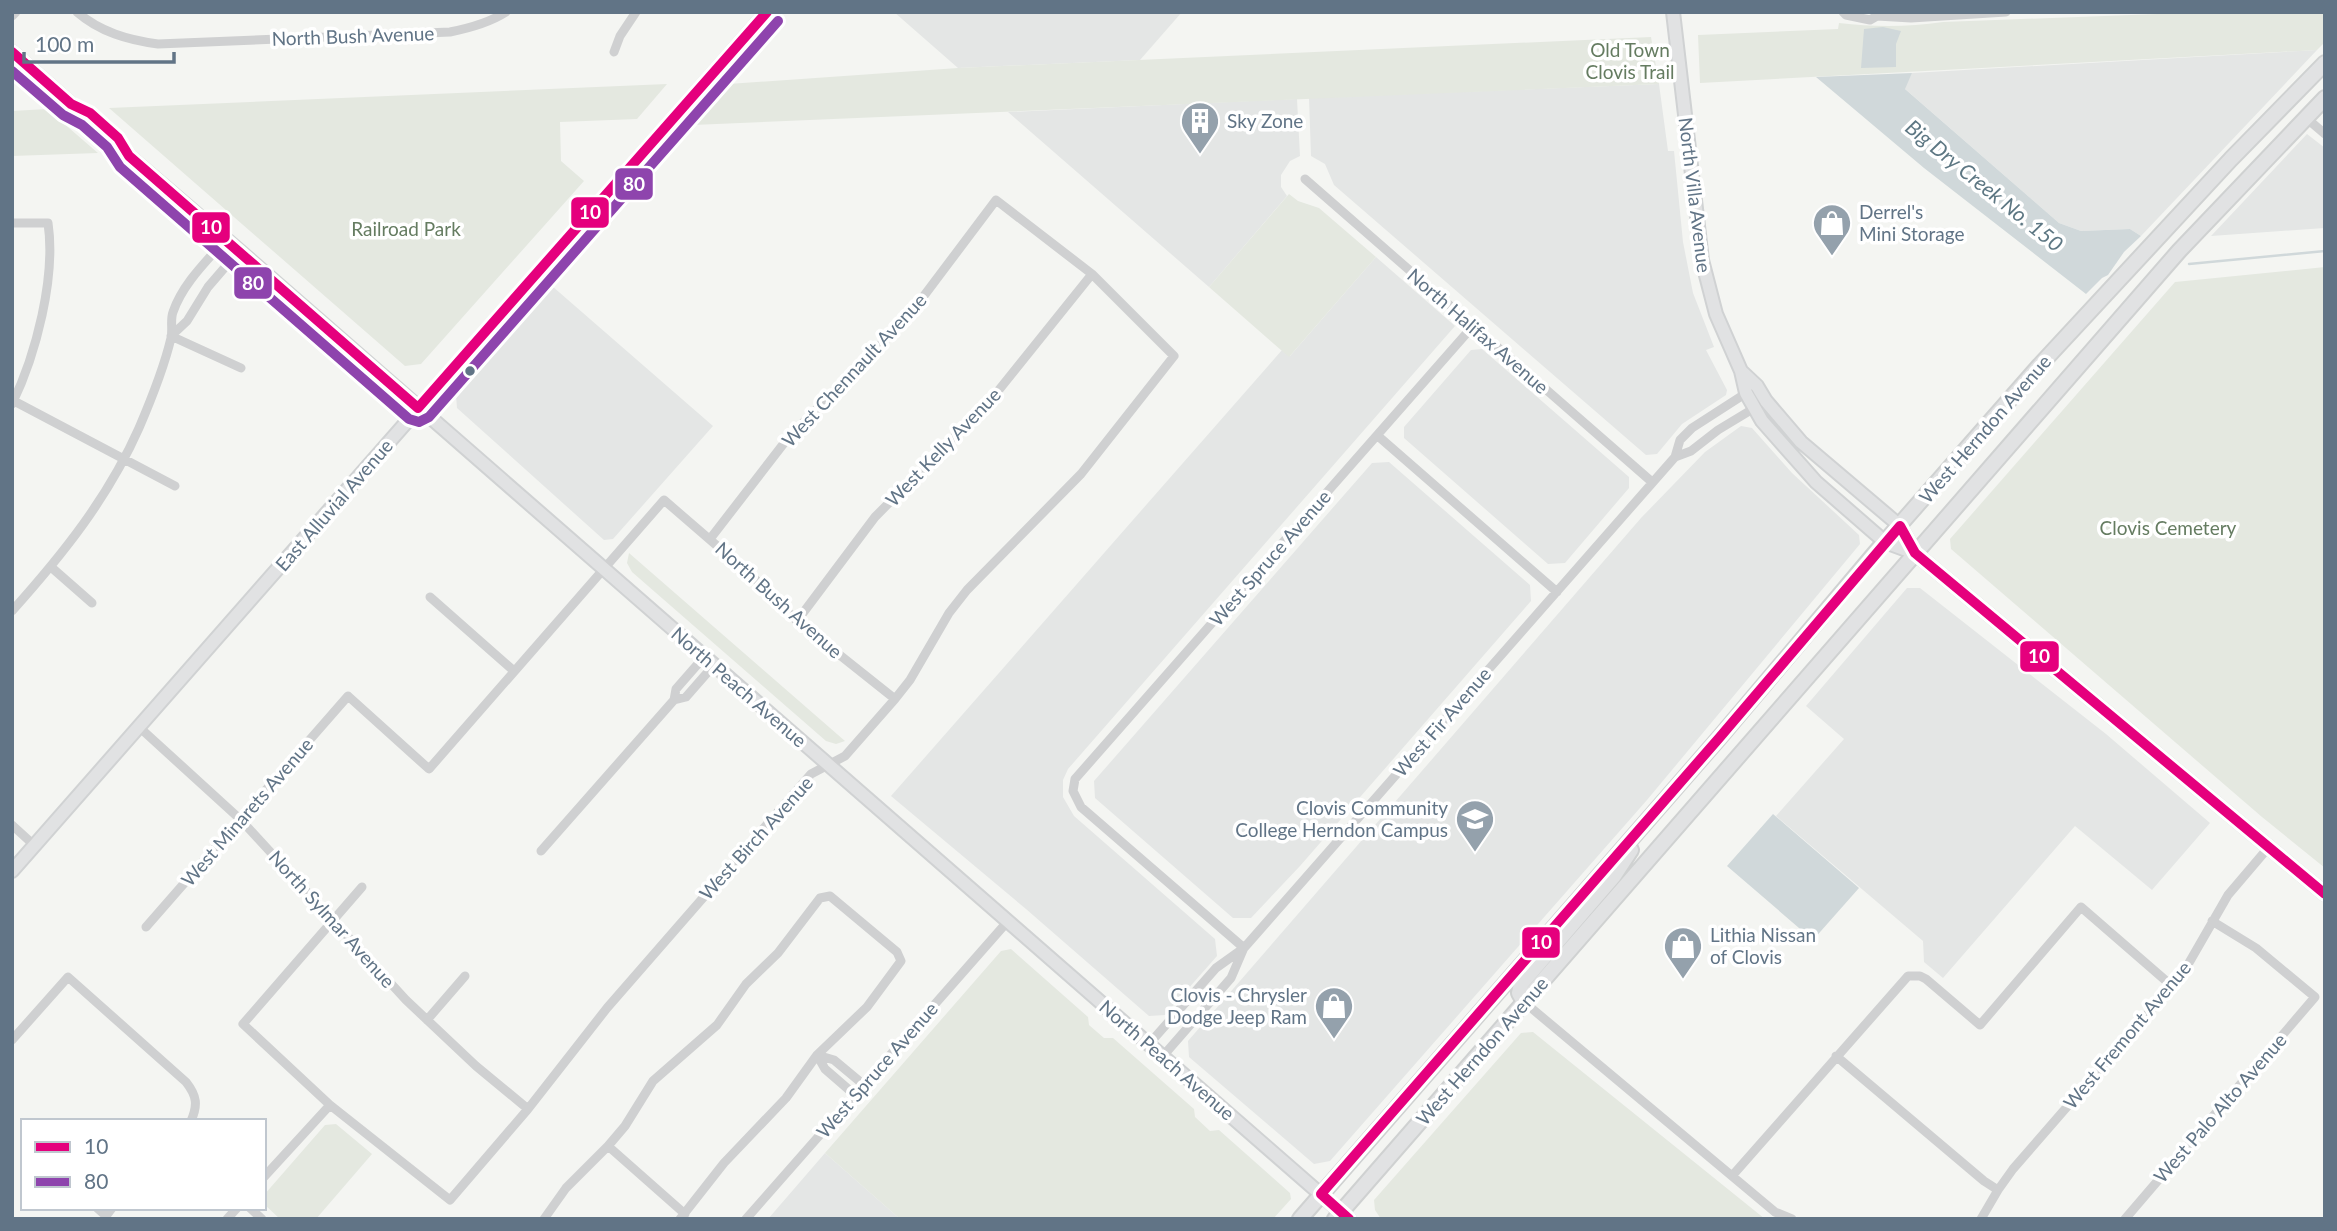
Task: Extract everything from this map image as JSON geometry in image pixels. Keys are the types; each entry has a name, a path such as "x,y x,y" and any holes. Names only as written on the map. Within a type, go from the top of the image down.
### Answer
{"main road":[{"name":"West Herndon Avenue","path":"1300,1219 1656,811 2039,365 2231,159 2325,63"},
{"name":"West Herndon Avenue","path":"1342,1217 1524,1002 2179,251 2325,98"},
{"path":"1524,1002 1519,992 1521,984 1614,876 1656,811"}],"street":[{"name":"North Bush Avenue","path":"77,12 100,28 119,36 158,44 450,32 494,20 506,12"},
{"path":"614,52 620,36 636,12"},
{"name":"East Alluvial Avenue","path":"12,871 766,12"},
{"name":"North Villa Avenue","path":"1674,12 1702,260 1716,314 1754,409 1807,473 1885,542 1915,553 2325,894"},
{"path":"1843,12 1870,20 1876,14 1911,18 2007,12"},
{"name":"North Peach Avenue","path":"12,52 71,104 90,113 118,138 129,156 1321,1194 1342,1217"},
{"path":"2305,117 2325,134"},
{"name":"North Halifax Avenue","path":"1305,179 1652,482"},
{"name":"West Chennault Avenue","path":"710,539 788,438 908,317 996,200 1093,274"},
{"path":"12,223 48,223 50,235 45,298 40,323 31,358 13,402 176,486"},
{"path":"12,611 51,567 94,511 124,459 151,400 172,336 171,315 182,292 226,239"},
{"path":"172,336 187,321 201,296 239,251"},
{"name":"West Birch Avenue","path":"330,1105 450,1200 528,1110 607,1008 811,774 845,755 895,699 910,680 949,613 967,590 1081,474 1174,356 1093,274"},
{"name":"West Kelly Avenue","path":"797,621 875,517 990,401 1093,274"},
{"name":"West Spruce Avenue","path":"1244,948 1081,807 1073,791 1077,776 1473,326"},
{"path":"172,336 241,368"},
{"name":"North Villa Avenue","path":"1741,371 1758,386 1766,401 1801,442 1900,526 1915,553"},
{"path":"1675,457 1680,440 1692,428 1758,386"},
{"path":"1675,457 1691,451 1718,429 1766,401"},
{"path":"1378,436 1557,592"},
{"name":"West Fir Avenue","path":"1149,1044 1216,968 1244,948 1675,457"},
{"name":"North Bush Avenue","path":"604,568 664,500 752,576 797,621 895,699"},
{"path":"51,567 92,603"},
{"path":"430,597 514,671 604,568"},
{"path":"541,851 674,700 686,697 709,661"},
{"name":"West Minarets Avenue","path":"146,927 348,696 429,769 514,671"},
{"name":"North Sylmar Avenue","path":"139,727 241,820 332,921 427,1020 528,1110"},
{"path":"12,825 35,846"},
{"name":"West Fremont Avenue","path":"1981,1219 1998,1190 2186,968 2212,921 2245,872 2268,848"},
{"path":"266,1175 330,1105 243,1024 362,887"},
{"path":"544,1219 566,1188 625,1126 653,1081 717,1025 746,984 778,953 820,898 830,896 897,952 901,961 867,1007 817,1055 786,1098 724,1163 682,1216 608,1146"},
{"path":"1732,1176 1903,979 1913,974 1926,979 1980,1025 2081,907 2172,986"},
{"name":"West Spruce Avenue","path":"746,1219 1008,921"},
{"name":"West Palo Alto Avenue","path":"2125,1219 2315,997 2248,942 2212,921"},
{"name":"West Fir Avenue","path":"1163,1056 1231,978 1244,948"},
{"path":"427,1020 465,976"},
{"path":"12,1040 68,977 186,1082 195,1094 196,1108 192,1119"},
{"path":"1524,1002 1777,1215 1792,1219"},
{"path":"817,1055 834,1060 864,1085"},
{"path":"817,1055 825,1069 855,1095"},
{"path":"1836,1056 1998,1190"}],"shaded area":[{"path":"894,12 1182,12 1140,60 958,68"},
{"path":"2317,50 2141,236 2130,229 2081,231 2059,223 1904,88 1912,73"},
{"path":"1659,84 1668,151 1674,151 1683,242 1693,293 1714,347 1706,350 1727,390 1726,395 1682,424 1657,454 1646,455 1334,185 1325,164 1311,156 1309,98"},
{"path":"1297,99 1300,156 1290,161 1281,175 1281,187 1287,196 1209,287 1008,112"},
{"path":"2307,134 2325,148 2325,228 2211,236"},
{"path":"1376,257 1455,326 1068,769 1063,780 1063,797 1074,816 1215,939 1217,956 1165,1015 1149,1016 891,796 1282,350 1290,356"},
{"path":"552,286 713,426 613,539 604,540 457,408 456,395"},
{"path":"1482,349 1629,477 1629,488 1565,563 1548,564 1404,438 1404,427 1471,350"},
{"path":"1741,426 1752,428 1792,473 1859,535 1860,544 1647,800 1330,1161 1314,1164 1189,1057 1188,1041 1641,518 1705,452"},
{"path":"1389,462 1530,585 1531,601 1300,866 1251,918 1233,918 1095,798 1094,781 1372,463"},
{"path":"1907,588 1920,588 2106,734 2210,823 2152,890 2075,826 1943,978 1924,962 1923,941 1776,816 1844,739 1806,706"},
{"path":"825,1153 900,1219 768,1219"}],"green space":[{"name":"Old Town Clovis Trail","path":"2210,12 2325,12 2325,42 2317,50 1700,83 1698,35 1838,29 1839,23 1904,26 1943,22"},
{"name":"Old Town Clovis Trail","path":"1651,37 1659,84 693,125 728,84 958,68"},
{"name":"Railroad Park","path":"667,84 637,119 560,122 561,161 584,181 421,364 405,366 109,108"},
{"path":"47,109 98,153 12,156 12,111"},
{"path":"1289,194 1298,201 1319,208 1376,257 1289,357 1209,287"},
{"name":"Clovis Cemetery","path":"2325,267 2325,868 1951,549 1950,539 2175,282"},
{"path":"629,553 845,741 836,744 826,741 632,572 627,563"},
{"path":"1011,949 1088,1017 1089,1025 1104,1038 1113,1038 1194,1109 1195,1117 1210,1131 1219,1130 1290,1193 1291,1199 1273,1219 900,1219 825,1153 1001,951"},
{"path":"1533,1032 1765,1219 1381,1219 1375,1210 1374,1200 1521,1033"},
{"path":"336,1124 372,1154 316,1219 280,1219 266,1206 266,1193 325,1125"}],"water":[{"path":"1883,27 1901,31 1896,44 1896,67 1861,68 1864,29"},
{"path":"1912,73 1905,89 2059,223 2081,231 2130,229 2141,236 2124,252 2108,275 2086,294 1924,168 1816,77"},
{"path":"1773,814 1859,888 1813,940 1727,866"}],"waterway":[{"name":"Big Dry Creek No. 150","path":"2189,264 2325,251"}],"transit line":[{"name":"10","path":"12,52 71,104 90,113 118,138 129,156 418,408 767,12"},
{"name":"80","path":"12,71 63,115 82,125 107,147 120,167 409,419 419,422 429,417 778,21"},
{"name":"10","path":"1349,1219 1321,1194 1720,737 1900,526 1915,553 2325,894"}],"place":[{"name":"Sky Zone","path":"1200,155"},
{"name":"Derrel's Mini Storage","path":"1832,257"},
{"name":"Clovis Community College Herndon Campus","path":"1475,853"},
{"name":"Lithia Nissan of Clovis","path":"1683,980"},
{"name":"Clovis - Chrysler Dodge Jeep Ram","path":"1334,1040"}]}
